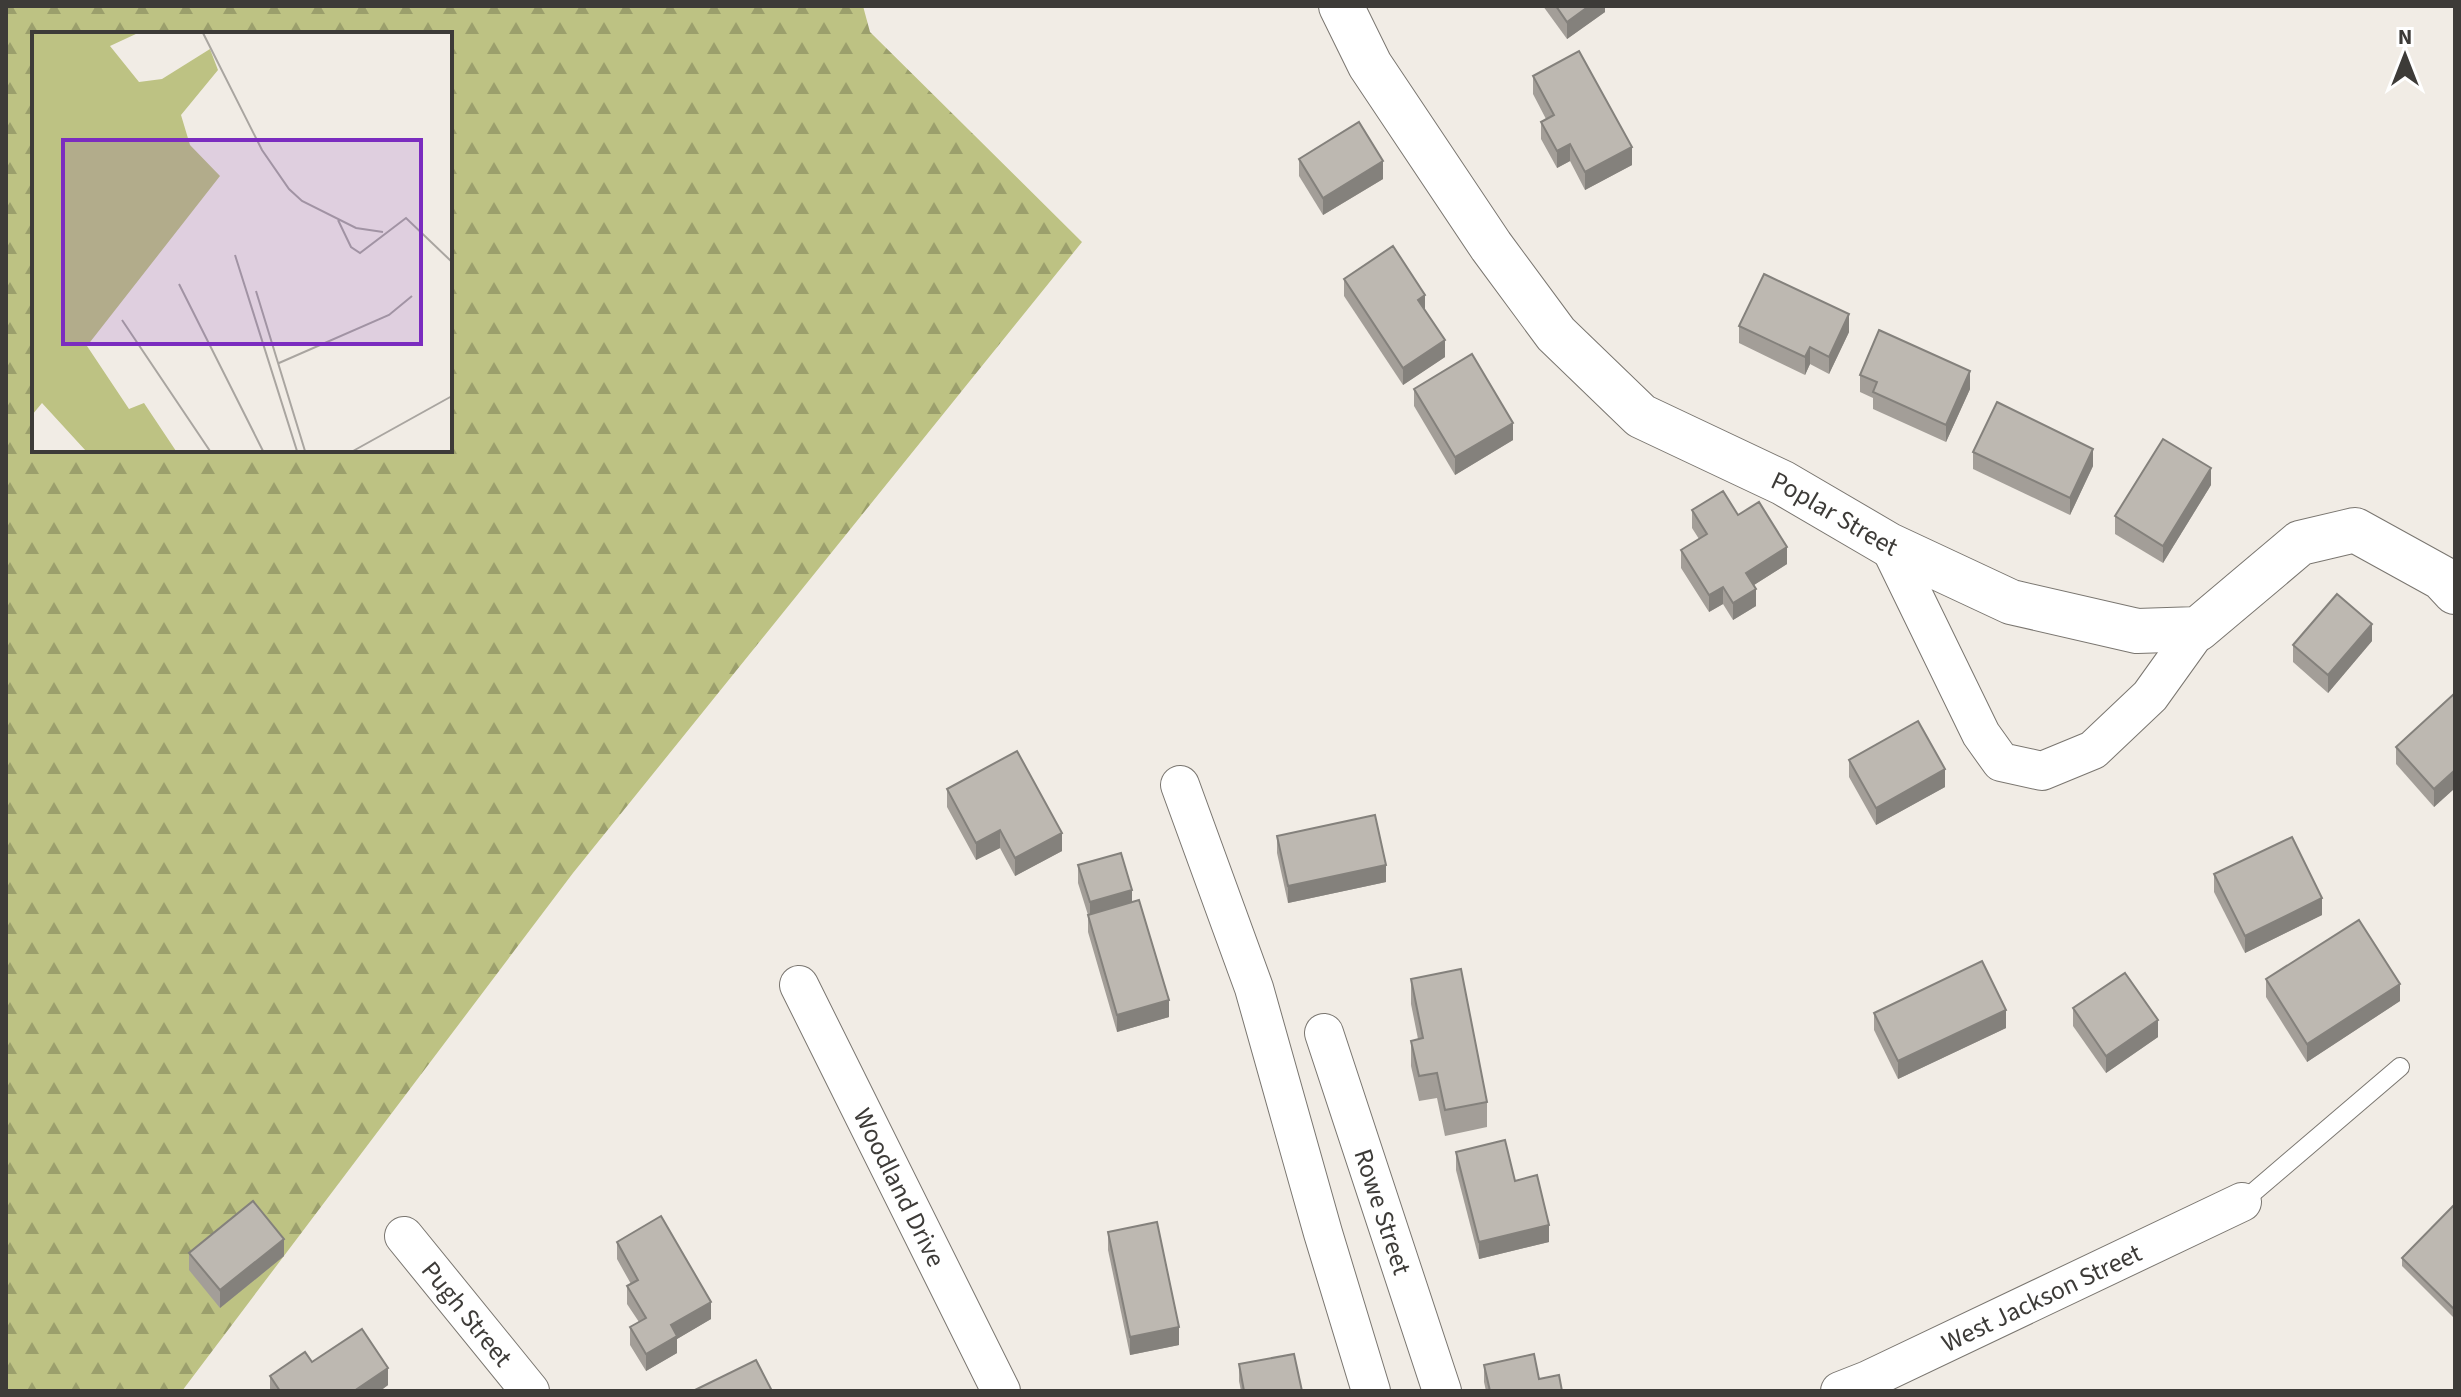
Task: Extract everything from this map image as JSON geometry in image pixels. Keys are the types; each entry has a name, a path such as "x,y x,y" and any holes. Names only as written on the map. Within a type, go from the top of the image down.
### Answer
{"street":[{"name":"Poplar Street","path":"1341,6 1370,65 1491,246 1556,334 1641,416 1783,483 1889,545 1981,734 2001,762 2042,771 2093,750 2150,696 2198,629 2300,543 2355,530 2442,578 2455,592"},
{"path":"1889,545 2011,602 2137,631 2198,629"},
{"path":"1180,785 1254,988 1371,1391"},
{"name":"Woodland Drive","path":"799,985 1001,1391"},
{"name":"Rowe Street","path":"1324,1033 1442,1391"},
{"name":"West Jackson Street","path":"1840,1391 2242,1202"},
{"name":"Pugh Street","path":"404,1236 530,1391"}],"lane":[{"path":"2242,1202 2400,1067"}],"green space":[{"path":"6,6 863,6 870,32 1082,242 573,873 182,1391 6,1391"}],"building":[{"path":"1556,6 1589,6 1567,22"},
{"path":"1579,51 1632,147 1585,172 1570,144 1557,151 1541,122 1554,115 1533,76"},
{"path":"1359,122 1383,161 1323,198 1299,159"},
{"path":"1393,246 1425,295 1418,300 1445,340 1403,368 1344,279"},
{"path":"1764,274 1849,314 1829,357 1810,347 1805,357 1739,326"},
{"path":"1879,330 1970,371 1946,425 1873,392 1877,382 1860,375"},
{"path":"1472,354 1513,423 1455,457 1414,389"},
{"path":"1997,402 2093,449 2070,498 1973,452"},
{"path":"2163,439 2211,468 2163,546 2115,516"},
{"path":"1723,491 1738,515 1759,502 1787,547 1746,573 1756,589 1733,603 1723,587 1709,595 1681,550 1707,534 1692,510"},
{"path":"2337,594 2372,624 2328,675 2293,645"},
{"path":"2455,693 2455,770 2434,789 2396,747"},
{"path":"1918,721 1945,769 1876,808 1849,760"},
{"path":"1017,751 1062,833 1015,858 1000,830 976,843 947,789"},
{"path":"1375,815 1386,865 1288,886 1277,836"},
{"path":"2292,837 2322,898 2245,936 2214,874"},
{"path":"1121,853 1132,890 1090,902 1078,865"},
{"path":"1139,900 1169,1000 1117,1015 1088,915"},
{"path":"2359,920 2400,984 2307,1044 2266,979"},
{"path":"1982,961 2006,1010 1898,1061 1874,1013"},
{"path":"1461,969 1487,1102 1445,1110 1437,1073 1419,1076 1411,1041 1423,1038 1411,979"},
{"path":"2125,973 2158,1020 2106,1056 2073,1008"},
{"path":"1505,1140 1515,1181 1537,1175 1549,1225 1479,1242 1456,1152"},
{"path":"253,1201 284,1239 220,1290 189,1253"},
{"path":"2455,1204 2455,1310 2402,1258"},
{"path":"661,1216 711,1302 671,1325 677,1336 646,1354 630,1327 646,1318 627,1286 638,1280 617,1242"},
{"path":"1157,1222 1179,1327 1130,1337 1108,1232"},
{"path":"362,1329 388,1368 354,1391 280,1391 270,1376 305,1352 312,1362"},
{"path":"1294,1354 1302,1391 1244,1391 1239,1364"},
{"path":"1534,1354 1539,1379 1559,1375 1562,1391 1490,1391 1484,1365"},
{"path":"756,1360 772,1391 693,1391"}]}
